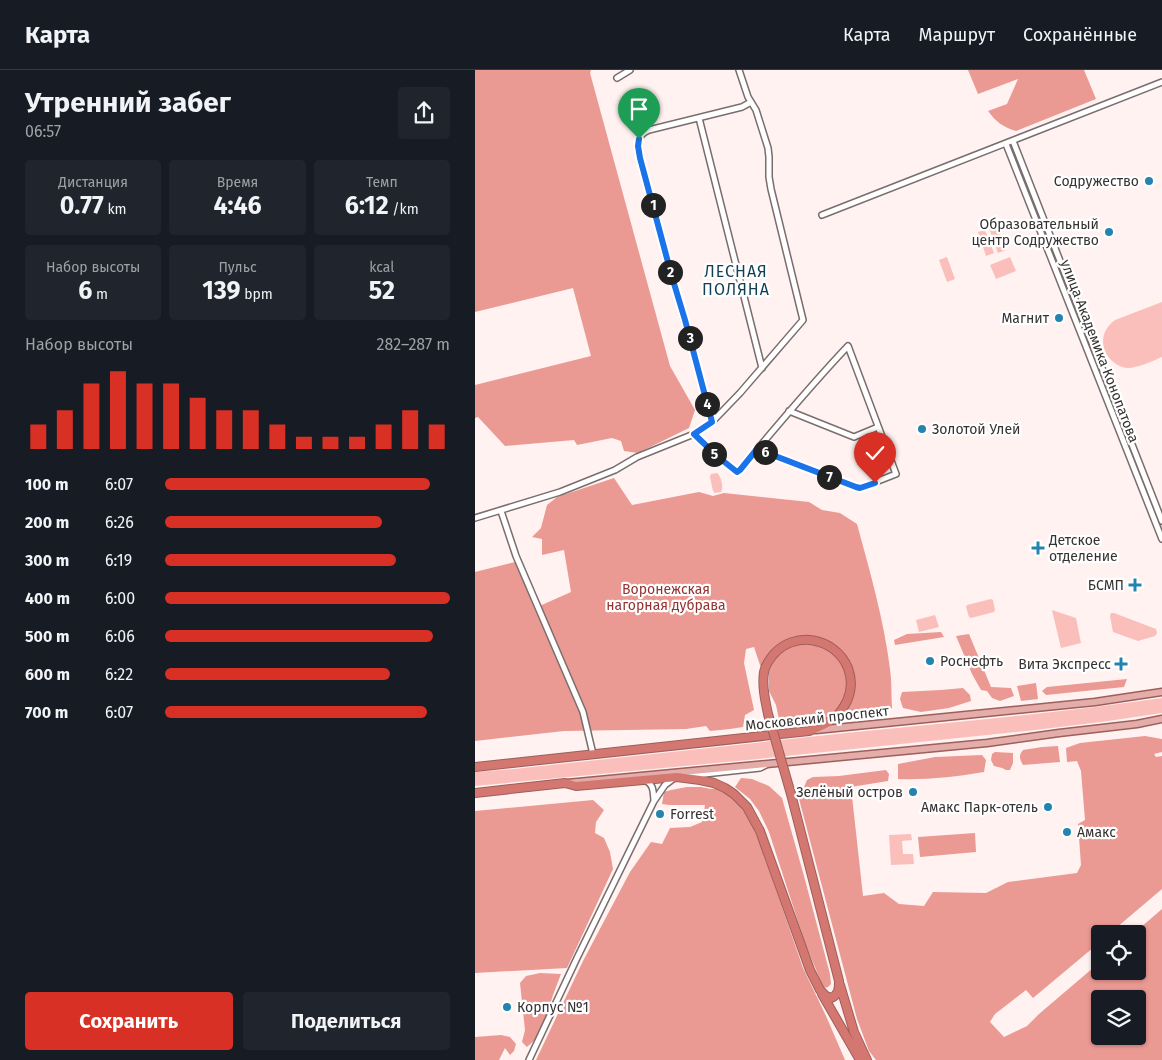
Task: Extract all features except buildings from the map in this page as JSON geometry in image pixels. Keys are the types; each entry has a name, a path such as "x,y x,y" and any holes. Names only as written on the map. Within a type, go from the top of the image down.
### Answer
{"highway":[{"path":"809,731 827,724 837,716 849,696 851,680 846,663 836,651 823,643 809,640 795,641 781,647 770,658 764,671 765,700 839,981 854,1032 867,1060"},
{"name":"Московский проспект","path":"475,767 809,731"},
{"path":"475,792 565,783 576,786 677,777 714,783 734,794 752,815 763,839 809,970 860,1060"},
{"path":"820,990 829,997 833,997 838,991 839,981"}],"main road":[{"name":"Московский проспект","path":"809,731 1095,702 1162,692"},
{"path":"565,783 987,742 1162,720"}],"street":[{"path":"617,78 630,70"},
{"path":"475,518 593,480 637,457 694,434 712,422 740,393 803,320 771,190 768,148 739,70"},
{"path":"821,215 1162,82"},
{"path":"712,422 638,146 643,132 753,104"},
{"path":"699,118 762,368"},
{"name":"улица Академика Конопатова","path":"1013,141 1162,521"},
{"name":"улица Академика Конопатова","path":"1006,144 1162,539"},
{"path":"694,434 737,472 789,411 848,346 896,474 860,488 757,449"},
{"path":"789,411 854,437 878,426"},
{"path":"501,511 516,556 583,712 593,754"},
{"path":"529,1060 654,801 665,784 677,777 760,768 771,763"},
{"path":"644,780 652,786 654,801"}],"shaded area":[{"path":"997,225 1006,250 998,253 989,228"},
{"path":"985,230 994,253 986,256 978,232"},
{"path":"947,257 955,279 947,282 939,260"},
{"path":"1010,257 1016,271 996,279 990,265"},
{"path":"1162,302 1162,357 1132,368 1121,367 1111,360 1103,344 1103,338 1108,327 1115,320"},
{"path":"717,473 721,479 722,487 721,492 715,493 710,477 711,474"},
{"path":"993,600 994,612 969,617 967,605"},
{"path":"1052,610 1076,618 1081,643 1061,648"},
{"path":"1111,613 1156,629 1157,633 1155,636 1138,641 1113,632"},
{"path":"935,615 939,627 919,632 916,620"},
{"path":"1162,698 1162,713 1101,722 758,759 475,786 475,772 1004,717"},
{"path":"911,834 912,840 902,841 903,854 913,854 914,864 891,865 889,835"}],"green space":[{"path":"475,70 591,70 590,73 670,366 695,410 689,428 638,453 624,451 621,441 612,438 577,445 574,440 505,446 478,417 475,418 475,385 591,356 573,288 475,312"},
{"path":"968,70 1084,70 1096,99 1016,131 1000,124 988,111 1007,104 1018,79 978,94"},
{"name":"Воронежская нагорная дубрава","path":"614,478 632,505 699,492 713,496 724,493 809,502 822,510 840,513 857,524 884,632 891,674 892,708 880,713 780,724 776,705 769,691 769,674 760,665 754,647 746,649 744,663 754,710 745,715 743,727 710,731 706,726 686,729 564,731 475,741 475,572 515,562 535,608 571,592 564,550 542,555 542,539 532,537 541,528 547,505 557,497"},
{"path":"941,632 944,637 895,645 894,640 907,634"},
{"path":"969,634 991,687 1011,688 1014,696 1000,701 992,698 987,691 981,690 956,636"},
{"path":"1127,679 1124,687 1046,695 1042,691 1047,687"},
{"path":"1036,683 1038,699 1021,701 1017,686"},
{"path":"963,688 970,695 971,701 949,708 921,712 903,708 900,699 902,692"},
{"path":"1145,736 1162,739 1162,752 1154,754 1156,757 1162,756 1162,889 1120,925 1091,925 1091,950 1033,998 1026,990 995,1014 990,1022 1004,1037 1027,1026 1091,970 1091,980 1146,980 1146,925 1143,925 1162,909 1162,1060 876,1060 869,1051 857,1019 799,799 807,780 813,777 886,770 889,774 888,781 851,787 863,896 884,893 899,904 924,906 933,892 986,893 1008,882 1077,873 1081,865 1078,824 1085,820 1081,771 1077,761 1067,762 1066,748 1080,743"},
{"path":"1058,746 1060,762 1023,765 1021,761 1020,756 1023,750"},
{"path":"995,752 1013,753 1013,763 1010,770 994,766 991,760 992,754"},
{"path":"982,755 986,760 984,772 941,778 898,779 898,764 935,757"},
{"path":"741,778 752,779 769,786 782,798 830,974 831,984 828,987 824,988 805,943 769,832 759,811 750,799 735,787"},
{"path":"687,787 717,788 736,801 747,815 760,843 803,968 845,1060 536,1060 583,961 630,872 651,842 662,844 670,828 690,827 702,822 705,805 662,804 664,792"},
{"path":"593,800 604,810 596,822 595,833 604,838 610,852 613,869 567,968 475,973 475,811"},
{"path":"975,833 976,852 920,857 918,837"},
{"path":"540,973 561,974 536,1039 527,1047 522,1042 525,1030 520,983 526,976"},
{"path":"501,1035 510,1037 516,1044 514,1051 510,1055 505,1048 499,1060 475,1060 475,1037"}],"place":[{"name":"Содружество","path":"1149,181"},
{"name":"Образовательный центр Содружество","path":"1109,232"},
{"name":"Магнит","path":"1059,318"},
{"name":"Золотой Улей","path":"922,429"},
{"name":"Детское отделение","path":"1038,548"},
{"name":"БСМП","path":"1135,585"},
{"name":"Роснефть","path":"930,661"},
{"name":"Вита Экспресс","path":"1121,664"},
{"name":"Зелёный остров","path":"913,792"},
{"name":"Амакс Парк-отель","path":"1048,807"},
{"name":"Forrest","path":"660,814"},
{"name":"Амакс","path":"1067,832"},
{"name":"Корпус №1","path":"507,1007"}],"district":[{"name":"ЛЕСНАЯ ПОЛЯНА","path":"736,280"}],"route":[{"path":"639,139 640,158 712,422 694,434 737,472 757,449 856,487 860,488 875,483"}]}
